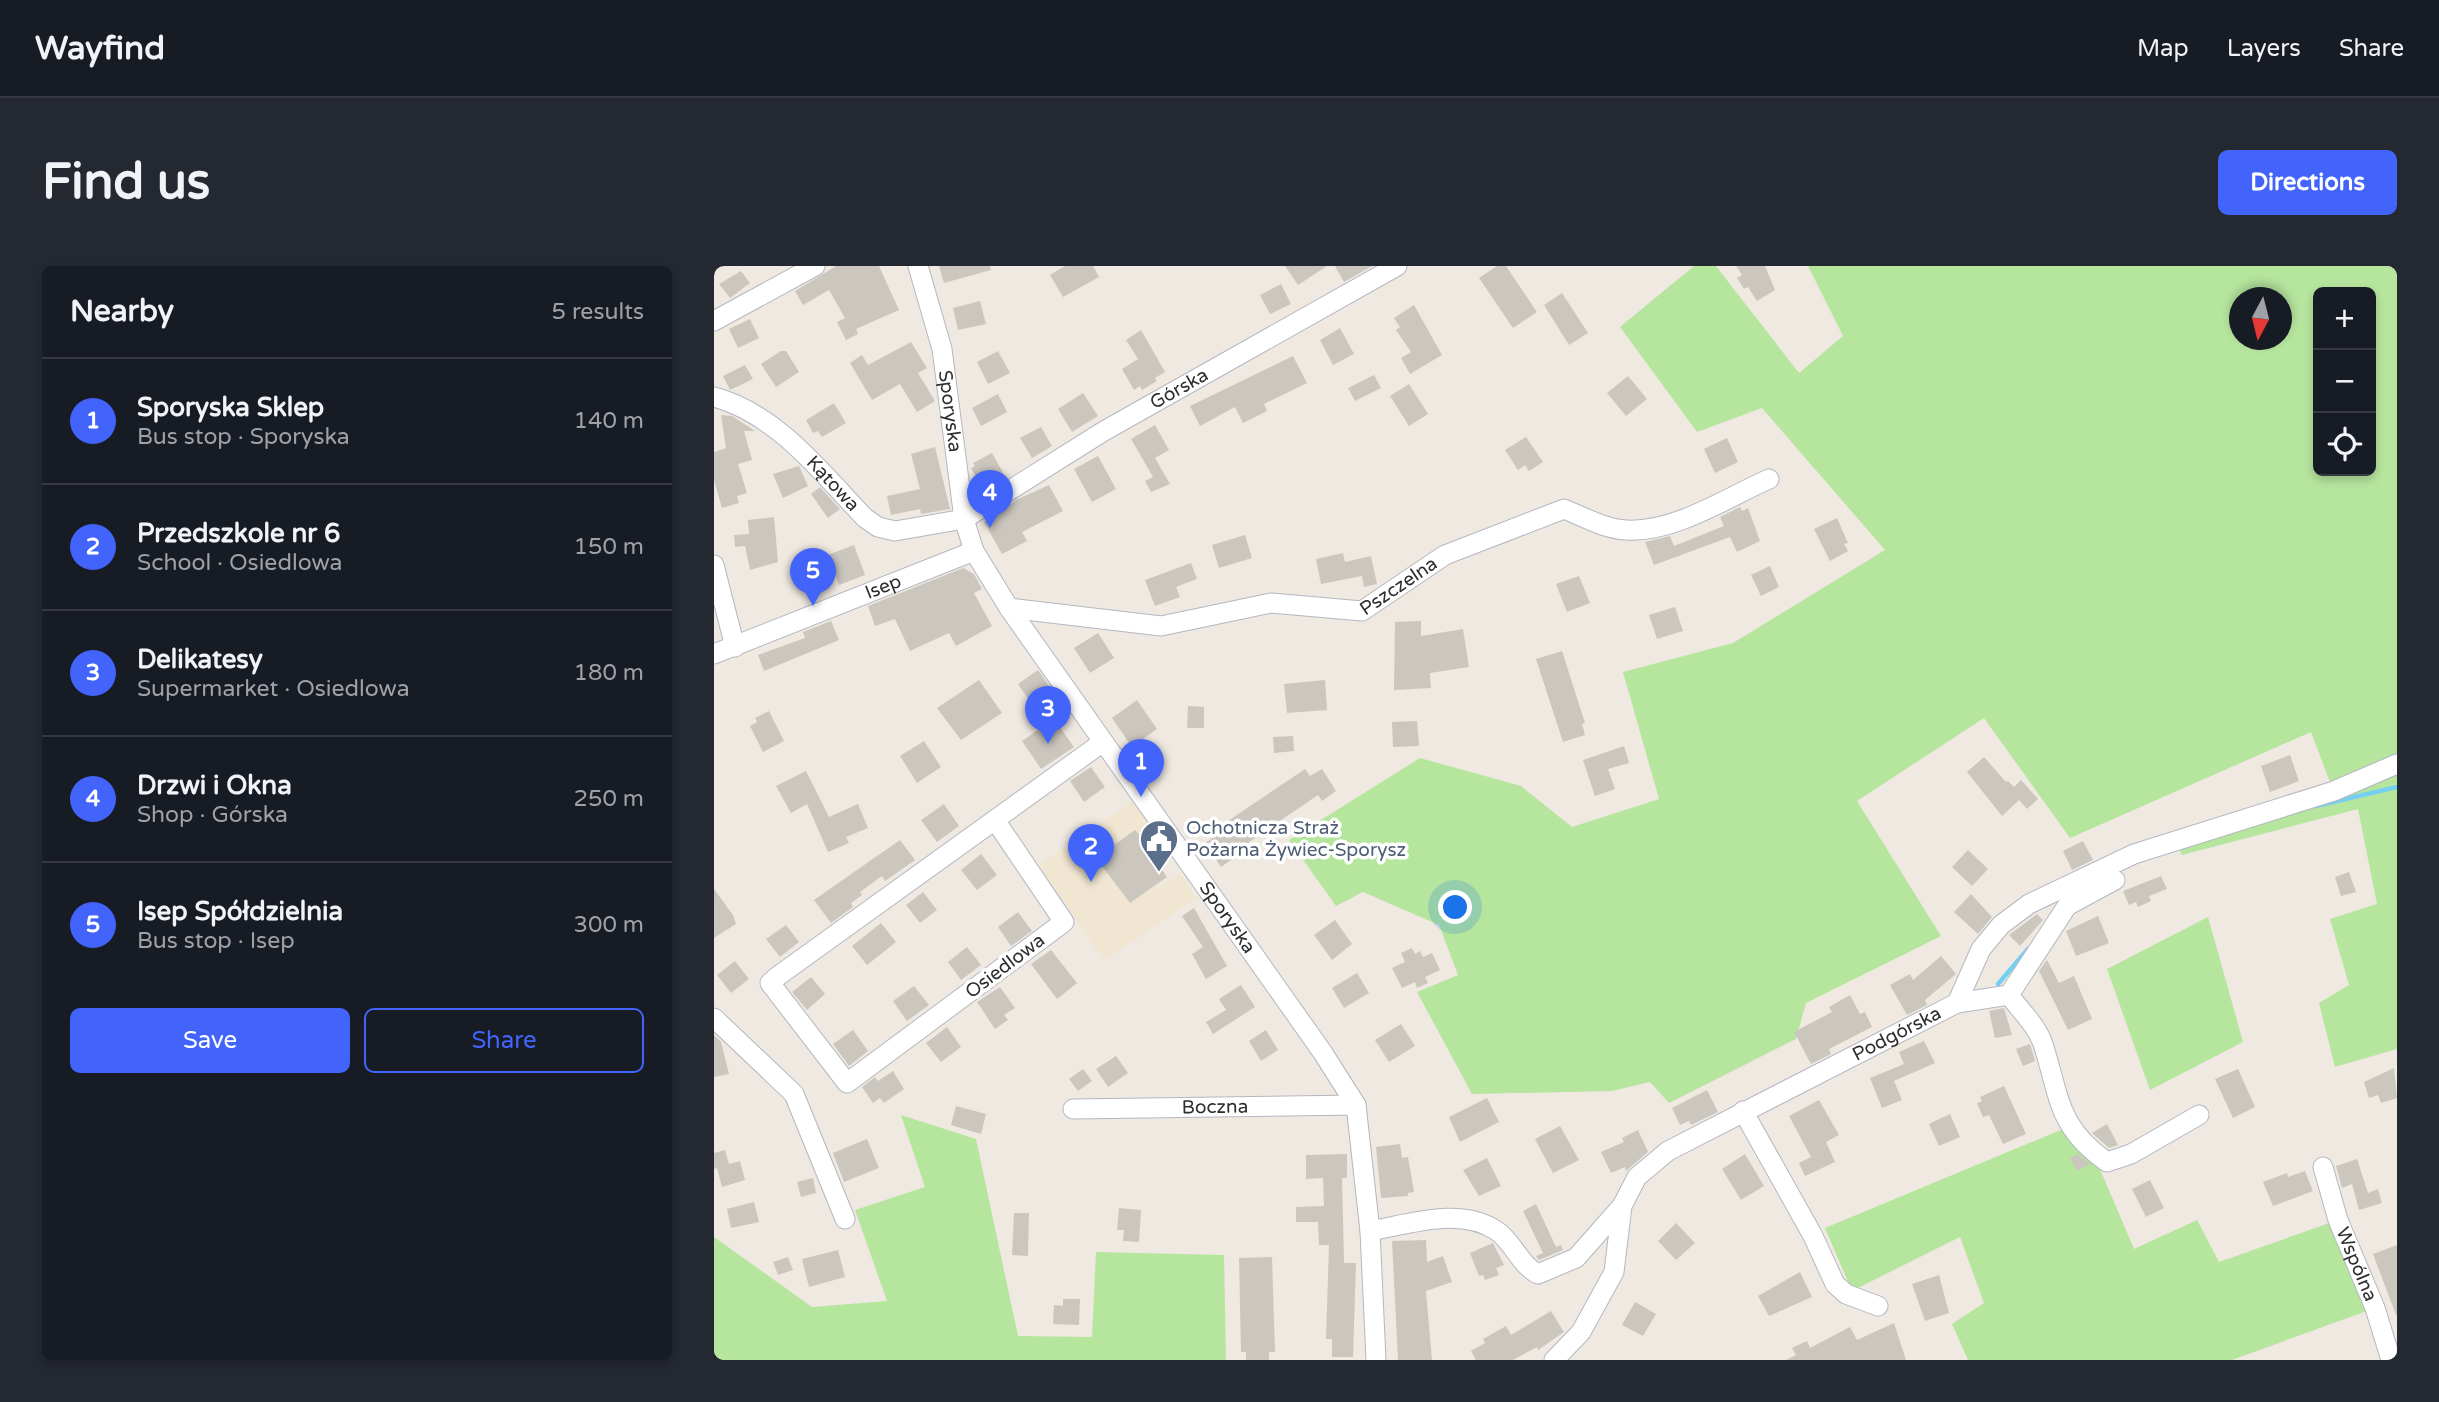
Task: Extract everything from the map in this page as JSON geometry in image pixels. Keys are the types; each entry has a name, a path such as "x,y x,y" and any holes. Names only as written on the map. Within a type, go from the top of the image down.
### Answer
{"street":[{"path":"714,321 815,266"},
{"name":"Sporyska","path":"918,266 942,349 964,519 974,551 1009,608 1318,1046 1356,1105 1370,1231 1376,1360"},
{"name":"Górska","path":"964,519 1116,424 1397,266"},
{"name":"Kątowa","path":"714,397 739,404 792,443 865,518 878,527 895,531 964,519"},
{"name":"Pszczelna","path":"1009,608 1161,626 1271,603 1362,611 1445,555 1564,509 1612,528 1638,530 1682,518 1769,479"},
{"name":"Isep","path":"714,654 974,551"},
{"path":"714,565 734,647"},
{"path":"995,820 1103,742"},
{"name":"Podgórska","path":"1554,1360 1581,1332 1614,1272 1622,1206 1637,1177 1668,1151 1957,1003 1982,949 2001,925 2029,904 2134,854 2333,791 2397,764"},
{"name":"Osiedlowa","path":"995,820 1064,922 847,1083 770,983 995,820"},
{"path":"1957,1003 2009,995 2067,906 2115,880"},
{"path":"2009,995 2043,1043 2058,1101 2082,1144 2107,1161 2131,1153 2199,1115"},
{"path":"714,1018 794,1094 845,1219"},
{"name":"Boczna","path":"1073,1109 1356,1105"},
{"path":"1743,1111 1812,1236 1835,1284 1846,1294 1878,1306"},
{"name":"Wspólna","path":"2323,1167 2338,1220 2375,1308 2391,1360"},
{"path":"1370,1231 1456,1217 1497,1231 1528,1269 1538,1274 1576,1258 1622,1206"}],"shaded area":[{"path":"1133,801 1170,856 1121,890 1130,903 1155,886 1158,889 1180,874 1196,898 1104,961 1039,865"}],"green space":[{"path":"1694,266 1716,266 1799,373 1843,336 1808,266 2397,266 2397,1049 2335,1067 2319,1003 2349,985 2330,919 2377,904 2358,809 2182,855 2175,840 2333,790 2311,732 2070,838 1984,718 1857,801 1941,936 1806,1003 1796,1039 1669,1103 1650,1082 1612,1091 1472,1094 1417,992 1458,975 1439,925 1363,892 1336,906 1289,840 1420,758 1521,786 1572,827 1659,799 1623,672 1733,643 1885,550 1762,408 1697,432 1620,327"},
{"path":"2208,917 2243,1042 2150,1090 2107,969"},
{"path":"901,1115 976,1139 1018,1336 1092,1337 1096,1252 1224,1255 1226,1360 714,1360 714,1237 812,1307 887,1301 855,1210 925,1187"},
{"path":"2080,1122 2134,1249 2197,1220 2219,1262 2338,1220 2375,1308 2232,1360 1968,1360 1952,1324 1984,1303 1960,1237 1852,1291 1825,1228"}],"building":[{"path":"836,266 879,266 899,310 856,329 858,334 846,340 837,322 845,318 829,290 803,305 795,291"},
{"path":"939,266 990,266 991,270 944,283"},
{"path":"1065,266 1093,266 1099,277 1063,297 1050,275"},
{"path":"1285,266 1327,266 1298,285"},
{"path":"1335,266 1372,266 1344,282"},
{"path":"1497,266 1506,266 1537,312 1513,328 1479,278"},
{"path":"1736,266 1765,266 1775,290 1757,301 1748,287 1744,289 1737,278 1742,275"},
{"path":"741,271 750,283 730,298 719,284"},
{"path":"1281,284 1291,304 1270,314 1260,295"},
{"path":"1562,293 1588,333 1569,345 1544,305"},
{"path":"980,301 986,324 958,330 953,308"},
{"path":"1414,305 1442,355 1410,374 1401,358 1411,352 1396,330 1400,327 1394,318"},
{"path":"750,319 759,338 738,348 729,329"},
{"path":"1340,328 1354,354 1333,365 1320,340"},
{"path":"1141,330 1165,372 1155,378 1157,381 1142,390 1140,386 1134,390 1122,369 1138,359 1126,340"},
{"path":"911,342 927,368 918,373 935,401 917,412 900,384 872,400 850,363 862,355 868,365"},
{"path":"781,351 786,351 799,372 776,387 761,364"},
{"path":"998,351 1010,373 988,384 977,362"},
{"path":"1293,356 1307,383 1264,404 1267,411 1243,423 1235,407 1200,426 1190,406"},
{"path":"745,365 753,379 730,390 723,376"},
{"path":"1374,375 1381,388 1355,401 1348,388"},
{"path":"1628,376 1647,399 1626,416 1607,393"},
{"path":"1409,384 1428,414 1409,426 1390,396"},
{"path":"1083,393 1098,416 1072,432 1058,409"},
{"path":"998,394 1007,412 981,426 972,408"},
{"path":"834,403 846,423 822,437 818,431 813,433 806,420"},
{"path":"721,415 732,416 755,431 744,431 752,460 738,464 747,493 737,496 739,503 722,508 714,480 714,452 726,448"},
{"path":"1155,425 1169,450 1155,458 1170,484 1151,492 1145,481 1153,477 1131,439"},
{"path":"1041,427 1052,446 1032,458 1020,438"},
{"path":"1526,437 1543,462 1529,471 1525,465 1518,470 1505,450"},
{"path":"1727,438 1738,462 1715,473 1704,449"},
{"path":"935,447 950,509 921,514 920,509 891,515 887,496 920,489 911,454"},
{"path":"992,453 1006,478 984,492 971,468 975,466 973,463"},
{"path":"1098,456 1116,489 1092,502 1074,469"},
{"path":"799,466 808,486 783,498 773,474"},
{"path":"1049,485 1063,511 1022,532 1027,541 1002,554 984,522 1018,499"},
{"path":"820,487 840,509 828,518 811,494"},
{"path":"1740,507 1742,511 1748,508 1760,541 1737,552 1730,537 1654,565 1645,542 1670,536 1674,546 1724,526 1720,517"},
{"path":"774,517 778,562 750,570 745,546 735,547 734,535 749,534 748,520"},
{"path":"1837,518 1848,543 1844,544 1848,551 1830,561 1814,529"},
{"path":"1245,535 1252,558 1219,568 1212,545"},
{"path":"854,545 865,575 839,585 828,555"},
{"path":"1343,553 1345,562 1371,556 1377,584 1364,587 1362,576 1321,584 1316,559"},
{"path":"1191,563 1197,579 1176,587 1180,597 1155,606 1145,580"},
{"path":"1770,566 1779,587 1761,596 1751,575"},
{"path":"963,568 974,574 982,589 974,593 992,626 956,646 949,633 910,651 895,619 875,626 868,606"},
{"path":"1579,576 1590,603 1567,612 1556,584"},
{"path":"1675,607 1683,631 1657,639 1649,615"},
{"path":"831,621 839,640 764,671 758,655 805,638 803,632"},
{"path":"1421,621 1421,636 1463,629 1469,667 1430,673 1431,688 1394,690 1395,622"},
{"path":"1098,633 1114,658 1090,673 1074,648"},
{"path":"1562,651 1585,723 1582,724 1585,735 1563,742 1536,659"},
{"path":"1038,670 1055,694 1035,709 1018,684"},
{"path":"979,680 1002,713 961,740 937,708"},
{"path":"1325,680 1327,710 1287,713 1284,684"},
{"path":"1137,700 1157,729 1132,747 1112,718"},
{"path":"1188,706 1204,707 1204,728 1187,728"},
{"path":"769,711 784,741 763,752 750,726 757,722 755,718"},
{"path":"1054,719 1074,747 1041,769 1022,741"},
{"path":"1417,721 1419,746 1393,747 1392,722"},
{"path":"1293,736 1294,751 1274,753 1273,737"},
{"path":"924,741 941,767 917,783 900,756"},
{"path":"1624,746 1629,763 1608,769 1615,789 1595,796 1583,760"},
{"path":"2290,755 2299,781 2270,792 2261,766"},
{"path":"1984,757 2006,782 2014,787 2021,780 2038,799 2027,809 2019,800 2002,816 1967,772"},
{"path":"1091,767 1105,787 1084,802 1070,781"},
{"path":"1305,769 1310,776 1322,769 1336,791 1322,801 1318,795 1233,853 1235,857 1221,867 1205,843 1219,834 1216,829"},
{"path":"806,771 829,817 858,804 868,828 846,837 849,843 828,852 807,804 791,813 776,786"},
{"path":"944,804 959,826 937,842 921,820"},
{"path":"1135,830 1162,861 1158,864 1167,877 1130,903 1096,858"},
{"path":"900,840 915,860 885,881 882,876 860,892 862,895 851,903 853,907 831,923 814,900"},
{"path":"2083,841 2093,860 2072,870 2063,851"},
{"path":"1968,850 1988,869 1972,886 1952,867"},
{"path":"981,854 997,875 977,890 961,870"},
{"path":"2349,872 2356,892 2341,896 2335,877"},
{"path":"2161,876 2167,889 2149,896 2151,901 2138,907 2136,902 2129,905 2123,891"},
{"path":"714,889 733,915 736,924 714,938"},
{"path":"923,892 937,910 920,923 906,905"},
{"path":"1971,894 1992,917 1978,934 1954,912"},
{"path":"1194,908 1227,966 1206,979 1192,954 1203,947 1182,916"},
{"path":"1018,912 1032,931 1011,946 998,927"},
{"path":"2037,914 2043,920 2020,946 2009,935"},
{"path":"2098,916 2109,943 2076,956 2066,931"},
{"path":"1335,920 1352,944 1332,960 1314,935"},
{"path":"881,923 896,942 867,965 852,946"},
{"path":"786,925 799,942 780,957 766,939"},
{"path":"967,947 981,965 961,980 948,962"},
{"path":"1412,948 1415,954 1420,951 1423,957 1432,953 1440,970 1425,977 1428,983 1417,988 1415,982 1402,988 1392,968 1405,962 1401,953"},
{"path":"1051,950 1077,983 1057,999 1031,964"},
{"path":"1941,956 1956,974 1925,1000 1927,1005 1907,1015 1890,985 1910,974 1913,980"},
{"path":"2047,960 2059,983 2074,976 2092,1019 2068,1030 2039,971"},
{"path":"735,961 749,979 731,993 717,975"},
{"path":"1357,973 1369,993 1344,1008 1332,988"},
{"path":"811,977 825,994 807,1010 792,992"},
{"path":"1241,985 1255,1007 1213,1034 1206,1022 1226,1010 1219,999"},
{"path":"914,986 929,1005 907,1021 893,1001"},
{"path":"1000,987 1015,1008 1004,1015 1008,1020 995,1029 977,1002"},
{"path":"1850,995 1860,1014 1865,1012 1872,1027 1829,1049 1831,1054 1811,1064 1794,1032 1832,1012 1829,1007"},
{"path":"2004,1008 2012,1035 1995,1038 1989,1011"},
{"path":"1401,1024 1415,1046 1389,1062 1375,1040"},
{"path":"947,1027 961,1047 941,1062 926,1043"},
{"path":"853,1030 868,1051 849,1066 833,1044"},
{"path":"1266,1030 1278,1050 1261,1061 1249,1041"},
{"path":"714,1035 721,1042 729,1074 714,1077"},
{"path":"1924,1041 1935,1063 1894,1081 1902,1100 1882,1108 1870,1078 1904,1064 1899,1052"},
{"path":"2030,1044 2035,1061 2023,1066 2016,1049"},
{"path":"1116,1056 1128,1073 1108,1087 1096,1069"},
{"path":"2394,1068 2397,1098 2381,1103 2378,1095 2369,1098 2364,1082"},
{"path":"1083,1069 1092,1081 1078,1091 1069,1079"},
{"path":"2238,1069 2255,1107 2233,1118 2215,1079"},
{"path":"893,1071 904,1089 884,1103 880,1098 873,1103 862,1087 875,1077 878,1081"},
{"path":"2004,1086 2026,1134 2003,1144 1989,1115 1983,1117 1977,1103 1982,1101 1980,1097"},
{"path":"1707,1090 1718,1112 1691,1125 1689,1121 1680,1125 1672,1108"},
{"path":"1487,1098 1499,1122 1460,1142 1449,1117"},
{"path":"1819,1100 1839,1135 1826,1142 1835,1162 1805,1176 1799,1163 1811,1157 1789,1116"},
{"path":"956,1106 986,1114 981,1134 951,1125"},
{"path":"1950,1114 1960,1137 1939,1146 1929,1124"},
{"path":"2107,1124 2118,1145 2109,1148 2092,1133"},
{"path":"1560,1126 1579,1160 1553,1173 1535,1139"},
{"path":"1638,1130 1648,1152 1626,1171 1625,1167 1611,1173 1601,1152 1624,1142 1622,1138"},
{"path":"867,1139 879,1168 844,1182 833,1153"},
{"path":"1400,1144 1402,1158 1408,1157 1414,1192 1408,1193 1408,1196 1381,1198 1376,1147"},
{"path":"725,1150 729,1164 740,1161 745,1180 722,1187 717,1168 714,1169 714,1153"},
{"path":"1347,1154 1347,1178 1342,1178 1344,1263 1356,1263 1353,1357 1332,1357 1332,1339 1326,1339 1329,1245 1319,1245 1318,1222 1296,1222 1296,1207 1324,1206 1323,1178 1306,1179 1306,1155"},
{"path":"1745,1154 1764,1186 1741,1200 1722,1169"},
{"path":"2078,1154 2090,1164 2077,1171 2070,1158"},
{"path":"1487,1158 1501,1186 1479,1196 1463,1170"},
{"path":"2357,1159 2368,1193 2378,1189 2382,1203 2359,1210 2352,1184 2342,1188 2336,1166"},
{"path":"2305,1171 2313,1191 2273,1206 2263,1182 2287,1173 2288,1177"},
{"path":"813,1178 816,1193 801,1197 797,1182"},
{"path":"2150,1180 2164,1208 2146,1217 2132,1189"},
{"path":"754,1202 759,1222 731,1228 727,1209"},
{"path":"1536,1204 1556,1247 1561,1245 1563,1250 1539,1260 1536,1256 1543,1253 1523,1211"},
{"path":"1119,1208 1141,1210 1139,1242 1123,1241 1124,1230 1117,1230"},
{"path":"1014,1213 1029,1213 1028,1256 1012,1255"},
{"path":"1676,1223 1695,1243 1676,1260 1658,1241"},
{"path":"1426,1240 1427,1262 1443,1256 1452,1282 1426,1291 1432,1360 1398,1360 1392,1241"},
{"path":"1493,1243 1504,1265 1496,1268 1499,1275 1485,1280 1483,1275 1479,1276 1470,1253"},
{"path":"2397,1245 2397,1315 2396,1315 2373,1254"},
{"path":"838,1250 845,1277 809,1287 802,1259"},
{"path":"788,1257 793,1270 778,1275 773,1262"},
{"path":"1272,1257 1275,1352 1269,1352 1269,1360 1246,1360 1246,1352 1241,1352 1239,1258"},
{"path":"1800,1272 1812,1297 1769,1316 1758,1296"},
{"path":"1939,1275 1949,1313 1925,1321 1912,1284"},
{"path":"1063,1299 1080,1299 1079,1325 1053,1324 1054,1305 1063,1306"},
{"path":"1635,1302 1656,1314 1643,1336 1622,1325"},
{"path":"1551,1311 1564,1332 1538,1350 1537,1347 1513,1360 1476,1360 1471,1351 1485,1343 1483,1339 1506,1326 1511,1335"},
{"path":"1894,1323 1906,1360 1786,1360 1796,1355 1792,1348 1807,1341 1810,1348 1850,1327 1857,1340"}],"waterway":[{"path":"2316,806 2397,787"},
{"path":"1998,984 2028,949"}],"place":[{"name":"Drzwi i Okna","path":"990,528"},
{"name":"Isep Spółdzielnia","path":"813,606"},
{"name":"Delikatesy","path":"1048,744"},
{"name":"Sporyska Sklep","path":"1141,797"},
{"name":"Ochotnicza Straż Pożarna Żywiec-Sporysz","path":"1159,873"},
{"name":"Przedszkole nr 6","path":"1091,882"}]}
